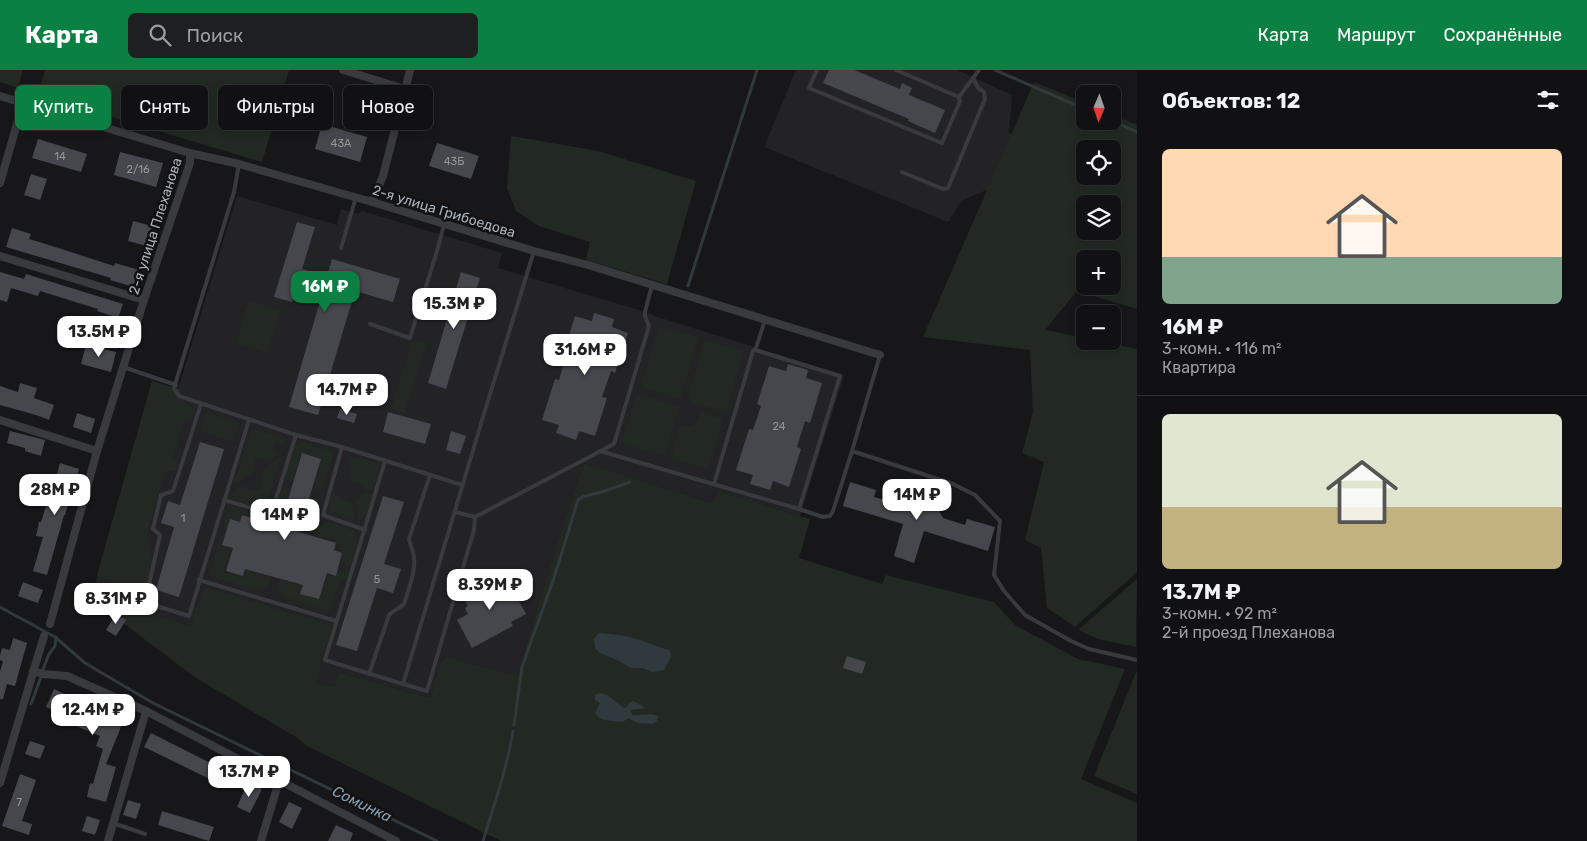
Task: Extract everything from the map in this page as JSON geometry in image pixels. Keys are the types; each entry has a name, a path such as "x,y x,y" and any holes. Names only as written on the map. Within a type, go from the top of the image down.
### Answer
{"street":[{"path":"343,70 394,85"},
{"path":"405,85 410,70"},
{"name":"2-я улица Грибоедова","path":"0,96 15,101"},
{"name":"2-я улица Грибоедова","path":"111,129 190,153 239,164 356,197 534,251 588,264 880,355"},
{"path":"0,183 15,130"},
{"path":"372,202 383,176 394,130"},
{"name":"2-я улица Плеханова","path":"50,624 97,451 144,300 190,163 190,153"},
{"path":"0,256 144,300"},
{"path":"0,420 97,451"},
{"path":"0,783 44,636"},
{"path":"33,672 66,676 146,711 396,841"},
{"path":"108,841 146,711"},
{"path":"261,841 279,781"}],"lane":[{"path":"817,70 810,88 942,143 960,101 958,97"},
{"path":"896,70 958,97"},
{"path":"958,97 979,70"},
{"path":"902,172 942,189 948,188 985,99 984,92 978,88 973,78"},
{"path":"239,164 234,192 174,388 179,396 296,435 342,447 462,485"},
{"path":"342,248 356,197"},
{"path":"370,324 410,338 444,224"},
{"path":"403,684 534,251"},
{"path":"455,512 475,517 614,444 649,326 645,312 652,285"},
{"path":"714,484 753,352 765,320"},
{"path":"755,350 840,376 798,509"},
{"path":"600,451 823,517 830,516 852,452 880,355"},
{"path":"123,367 176,385"},
{"path":"200,404 173,491 161,495 153,529 160,535 146,598 150,604 189,616 249,420"},
{"path":"224,500 271,514 296,435"},
{"path":"342,447 323,515 364,530"},
{"path":"852,452 952,484 975,495 1000,521 994,575 1004,591 1025,615 1089,649 1137,660"},
{"path":"385,461 325,660 427,691 474,530 475,517"},
{"path":"370,674 389,615 394,610 400,609 404,604 414,566 410,539 430,475"},
{"path":"199,580 336,621"},
{"path":"113,823 146,834"}],"shaded area":[{"path":"0,70 23,70 19,85 15,85 15,87 0,82"},
{"path":"45,70 289,70 285,85 218,85 218,130 271,130 262,162 155,130 208,130 208,85 121,85 121,120 111,117 111,85 41,85"},
{"path":"796,70 957,70 1012,95 1009,133 1019,140 989,189 961,201 948,222 764,147"},
{"path":"1034,82 1076,99 1076,130 1121,130 1121,118 1137,125 1137,309 1090,295 1121,295 1121,250 1076,250 1076,292 1045,330 1076,336 1076,350 1121,350 1121,346 1137,349 1137,572 1075,627 1047,608 1041,548 1025,540 1044,462 1022,453 1033,412 1030,350 923,337"},
{"path":"511,136 598,151 696,181 667,284 586,260 590,242 539,226 516,211 507,188"},
{"path":"237,196 337,225 341,209 358,214 362,211 502,253 498,268 844,375 800,516 719,491 712,503 584,463 549,568 517,676 447,657 441,661 430,698 339,672 334,686 314,683 191,626 92,594 152,381 178,389"},
{"path":"249,301 281,311 267,353 236,343"},
{"path":"659,326 698,338 680,399 641,387"},
{"path":"413,339 427,343 404,414 391,409"},
{"path":"705,340 744,351 726,412 691,402 689,394"},
{"path":"152,381 172,387 178,397 193,407 195,412 191,421 184,420 173,457 179,462 179,467 176,471 165,471 147,533 152,566 143,593 133,595 133,591 123,589 122,594 109,579 97,575"},
{"path":"637,394 679,407 665,456 622,443"},
{"path":"206,412 239,424 233,442 201,430"},
{"path":"699,412 723,419 708,469 671,458 680,425 688,427 694,425 698,420"},
{"path":"254,429 282,437 285,439 285,443 274,443 273,451 278,454 267,462 258,457 255,459 253,472 233,486 251,431"},
{"path":"301,442 328,450 331,453 332,456 322,491 314,488 322,459 301,453 292,482 285,480 295,446"},
{"path":"347,455 377,463 377,480 373,490 364,490 359,483 351,481"},
{"path":"281,457 267,501 254,506 239,501 232,495 232,492 243,485 250,490 259,490 262,486 262,470"},
{"path":"584,463 712,503 719,491 810,519 799,558 882,584 886,575 994,602 1015,625 1078,659 1125,669 1081,779 1137,803 1137,841 501,841 307,746 296,737 196,678 95,602 93,594 191,626 203,590 208,588 327,624 331,631 315,683 334,686 339,672 430,698 441,661 447,657 517,676 549,568"},
{"path":"282,487 290,489 282,518 302,524 310,497 320,499 310,533 272,522"},
{"path":"363,493 372,493 370,505 365,516 358,520 356,501 359,500"},
{"path":"331,495 340,495 343,499 352,503 356,520 352,521 328,512"},
{"path":"230,506 271,518 270,522 242,514 239,521 230,519 227,530 223,529"},
{"path":"324,521 356,533 357,544 351,566 341,563 342,549 340,545 331,539 311,533 314,525 322,527"},
{"path":"222,534 224,535 221,545 230,548 223,572 244,578 247,569 271,577 269,585 258,590 213,577 210,572"},
{"path":"345,569 349,571 347,580 343,579 340,581 328,611 284,597 277,588 280,579 302,586 300,594 320,600 327,575 336,577 338,570 344,572"},
{"path":"1137,579 1136,647 1098,639 1078,630"},
{"path":"599,633 647,642 670,650 671,657 664,670 652,672 643,668 631,668 600,653 595,648 594,639"},
{"path":"1137,670 1137,794 1094,776"},
{"path":"599,693 607,695 624,708 633,701 646,708 630,710 632,715 655,715 658,716 657,721 653,724 638,723 628,718 623,722 600,718 595,713 600,703 595,700 595,695"}],"building":[{"path":"829,70 854,70 900,89 902,83 912,88 909,95 945,110 935,133 908,121 909,119 823,83"},
{"path":"333,127 367,137 360,162 315,149 320,130 333,130"},
{"path":"38,139 87,154 81,172 32,158"},
{"path":"437,143 479,156 471,179 429,166"},
{"path":"120,152 163,163 156,187 114,175"},
{"path":"31,174 47,179 40,200 24,195"},
{"path":"133,221 152,226 147,246 128,241"},
{"path":"297,222 315,227 302,269 327,276 332,259 400,279 393,302 355,291 318,415 289,407 323,291 298,284 292,302 274,297"},
{"path":"12,228 31,234 29,239 114,266 115,263 139,270 134,287 110,280 111,278 6,247"},
{"path":"0,272 24,279 26,274 123,304 118,318 97,311 98,309 40,291 38,296 11,288 7,302 0,300"},
{"path":"461,272 480,278 446,389 428,383"},
{"path":"594,313 614,319 612,327 628,333 615,373 611,371 602,397 607,398 595,436 579,431 576,440 556,433 559,425 542,420 555,379 559,380 566,355 563,354 575,316 592,321"},
{"path":"86,345 116,352 111,372 81,364"},
{"path":"788,364 808,370 806,378 822,383 810,423 805,421 797,447 801,449 789,487 773,481 770,490 750,484 753,475 736,470 749,429 753,430 761,406 757,404 769,366 786,371"},
{"path":"20,383 37,388 34,398 54,405 49,420 0,405 0,386 18,392"},
{"path":"340,409 357,414 354,423 337,418"},
{"path":"388,412 431,424 425,444 383,432"},
{"path":"77,413 95,419 91,433 73,427"},
{"path":"10,431 45,440 41,456 25,451 25,448 7,443"},
{"path":"451,431 466,436 460,454 446,450"},
{"path":"200,442 224,449 179,597 156,590 174,527 161,523 168,501 180,505"},
{"path":"302,453 321,459 299,532 336,543 334,550 342,553 336,576 327,573 319,599 300,594 303,585 245,569 243,576 226,571 233,548 222,545 230,519 240,522 242,515 280,526"},
{"path":"60,463 79,469 47,575 33,571 43,537 36,536 39,522 41,522 49,496 51,496"},
{"path":"850,482 876,490 874,497 900,504 918,493 927,493 931,496 943,518 965,525 967,519 995,527 988,551 924,531 914,563 894,556 903,524 843,506"},
{"path":"383,496 404,502 384,564 401,569 393,593 377,588 357,651 336,645"},
{"path":"505,576 526,614 511,622 513,626 472,648 457,620 468,614 465,608 468,606 465,601 474,596 470,588 487,578 490,584"},
{"path":"23,582 43,590 38,603 18,596"},
{"path":"116,614 126,620 116,636 106,630"},
{"path":"13,638 27,643 15,686 7,684 3,699 0,699 0,672 3,661 0,660 0,656 2,648 10,650"},
{"path":"847,656 866,662 862,674 843,668"},
{"path":"54,689 125,717 106,764 116,767 106,802 87,797 90,783 93,784 103,749 96,746 100,736 76,726 79,720 46,707"},
{"path":"151,733 228,772 222,785 144,747"},
{"path":"30,741 45,746 40,759 25,754"},
{"path":"20,774 36,780 22,821 32,824 29,835 2,826"},
{"path":"248,782 262,789 250,813 237,807"},
{"path":"128,800 141,804 136,819 123,815"},
{"path":"289,802 302,808 292,829 279,822"},
{"path":"162,811 214,827 209,841 158,825"},
{"path":"87,816 100,820 95,835 82,831"},
{"path":"336,825 353,833 350,841 328,841"}],"waterway":[{"path":"688,286 757,70"},
{"path":"995,70 1076,105"},
{"path":"1121,125 1137,132"},
{"path":"514,725 522,667 554,578 578,500 582,497 630,482"},
{"name":"Соминка","path":"0,607 55,637 85,663 153,703 437,841"},
{"path":"42,672 49,654 55,646 56,637"},
{"path":"31,704 41,677"},
{"path":"483,841 504,773 513,731"}]}
